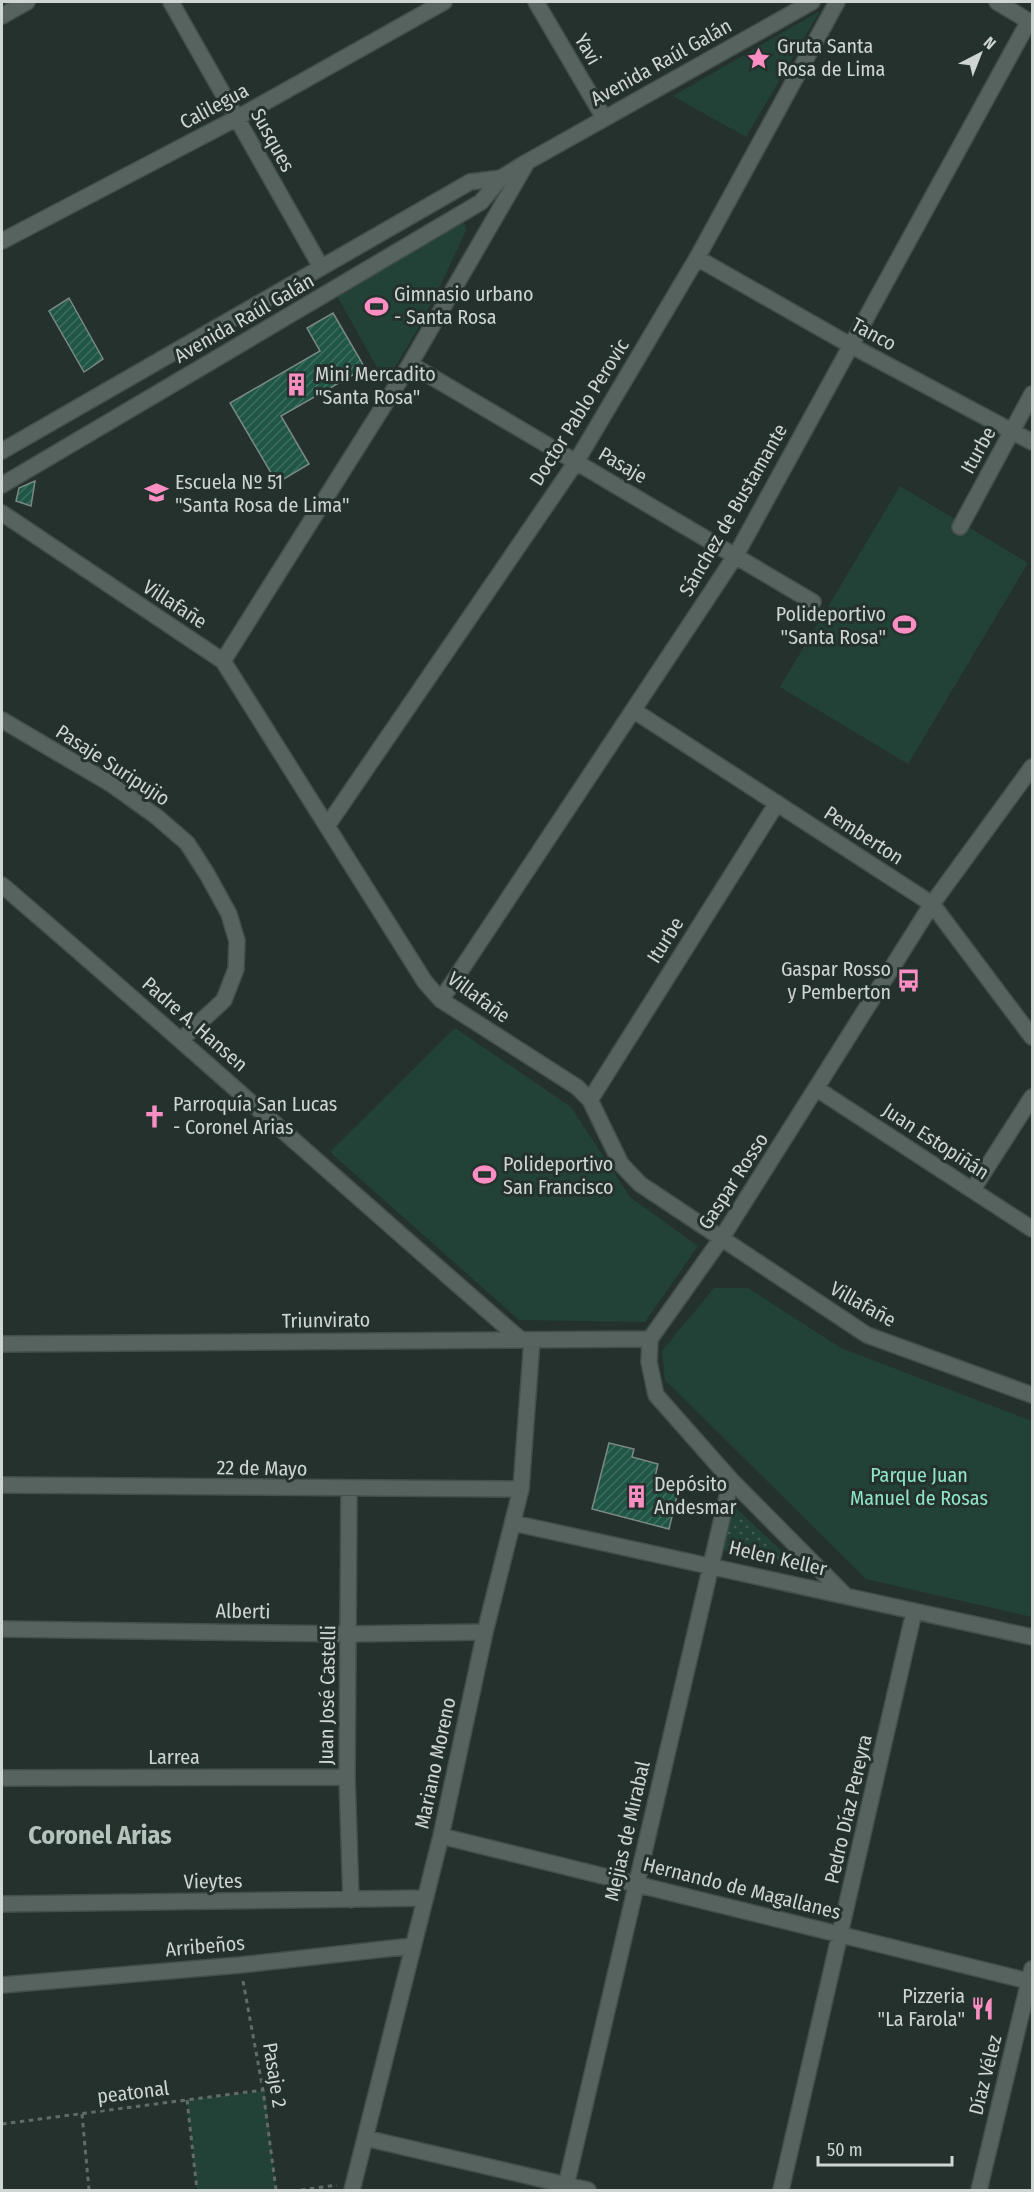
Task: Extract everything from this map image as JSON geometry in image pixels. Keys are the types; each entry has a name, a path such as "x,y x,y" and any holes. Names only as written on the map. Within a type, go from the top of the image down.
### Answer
{"street":[{"path":"2,16 27,2"},
{"name":"Susques","path":"171,2 321,267"},
{"name":"Calilegua","path":"2,241 237,118 444,2"},
{"name":"Yavi","path":"536,2 604,118"},
{"name":"Avenida Raúl Galán","path":"2,485 481,202 501,178 527,162 812,2"},
{"name":"Doctor Pablo Perovic","path":"327,826 576,462 697,258 837,2"},
{"path":"997,2 1031,21"},
{"name":"Sánchez de Bustamante","path":"441,1000 736,555 1031,21"},
{"path":"223,661 410,364 527,162"},
{"name":"Avenida Raúl Galán","path":"2,451 470,182 501,178"},
{"name":"Tanco","path":"697,258 850,345 1032,442"},
{"name":"Pasaje","path":"410,364 813,602"},
{"name":"Iturbe","path":"960,527 1032,394"},
{"name":"Villafañe","path":"2,513 223,661 425,982 441,1000 577,1087 590,1100 621,1164 640,1184 867,1335 1032,1395"},
{"name":"Pemberton","path":"633,710 932,904 1032,1037"},
{"name":"Pasaje Suripujio","path":"2,720 111,784 157,817 187,843 207,874 229,914 237,941 236,969 224,1000 182,1040"},
{"name":"Gaspar Rosso","path":"650,1339 721,1239 932,904 1032,767"},
{"name":"Iturbe","path":"590,1100 777,803"},
{"name":"Padre A. Hansen","path":"2,885 182,1040 324,1169 526,1340"},
{"name":"Juan Estopiñán","path":"817,1089 1032,1229"},
{"path":"973,1189 1032,1097"},
{"path":"650,1339 649,1362 656,1395 731,1480 845,1595"},
{"name":"Triunvirato","path":"2,1344 650,1339"},
{"name":"Mariano Moreno","path":"352,2186 441,1836 485,1632 521,1490 526,1340"},
{"name":"Mejias de Mirabal","path":"565,2188 709,1564 731,1480"},
{"name":"22 de Mayo","path":"2,1485 521,1490"},
{"name":"Juan José Castelli","path":"349,1490 347,1777 351,1900"},
{"name":"Helen Keller","path":"513,1523 1032,1636"},
{"name":"Pedro Díaz Pereyra","path":"780,2190 914,1612"},
{"name":"Alberti","path":"2,1629 349,1634 485,1632"},
{"name":"Larrea","path":"2,1779 347,1777"},
{"name":"Hernando de Magallanes","path":"441,1836 840,1934 1032,1977"},
{"name":"Vieytes","path":"2,1904 424,1898"},
{"name":"Arribeños","path":"2,1985 240,1965 412,1946"},
{"name":"Díaz Vélez","path":"979,2190 1032,1977"},
{"path":"365,2138 565,2188 588,2190"}],"path":[{"name":"Pasaje 2","path":"240,1965 263,2090 276,2190"},
{"name":"peatonal","path":"2,2124 263,2090"},
{"name":"peatonal","path":"187,2100 197,2190"},
{"name":"peatonal","path":"82,2114 89,2190"},
{"path":"301,2190 352,2186"}],"green space":[{"path":"820,11 746,137 673,96"},
{"path":"463,219 466,230 448,269 419,327 385,382 335,292"},
{"name":"Polideportivo \"Santa Rosa\"","path":"900,486 1028,563 908,764 780,687"},
{"name":"Polideportivo San Francisco","path":"455,1028 571,1107 630,1197 698,1246 645,1322 519,1320 330,1152"},
{"name":"Parque Juan Manuel de Rosas","path":"714,1288 748,1288 841,1348 1032,1421 1032,1617 866,1579 665,1380 662,1351"},
{"path":"734,1506 794,1563 722,1550"},
{"path":"265,2091 276,2190 197,2190 187,2100"}],"building":[{"path":"69,298 103,359 84,372 49,311"},
{"name":"Mini Mercadito \"Santa Rosa\"","path":"333,313 365,368 281,416 309,464 277,483 230,403 320,351 307,328"},
{"path":"35,481 31,506 16,501 19,488"},
{"name":"Depósito Andesmar","path":"609,1443 634,1449 632,1457 658,1464 655,1477 680,1483 669,1529 592,1509"}],"place":[{"name":"Gruta Santa Rosa de Lima","path":"759,58"},
{"name":"Gimnasio urbano - Santa Rosa","path":"376,306"},
{"name":"Mini Mercadito \"Santa Rosa\"","path":"297,385"},
{"name":"Escuela Nº 51 \"Santa Rosa de Lima\"","path":"157,493"},
{"name":"Polideportivo \"Santa Rosa\"","path":"904,625"},
{"name":"Gaspar Rosso y Pemberton","path":"909,980"},
{"name":"Parroquía San Lucas - Coronel Arias","path":"155,1116"},
{"name":"Polideportivo San Francisco","path":"485,1175"},
{"name":"Depósito Andesmar","path":"636,1496"},
{"name":"Pizzeria \"La Farola\"","path":"983,2008"}],"district":[{"name":"Coronel Arias","path":"100,1835"}]}
